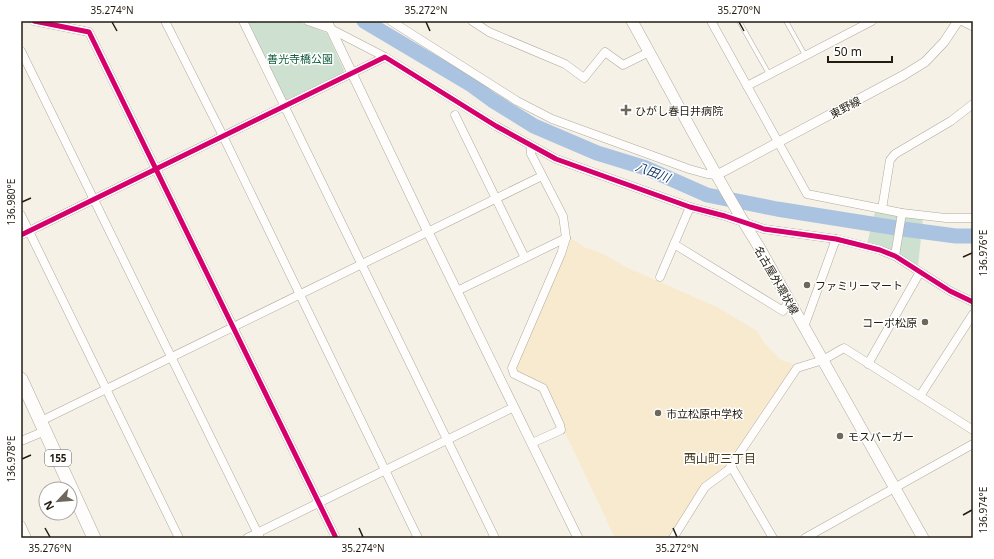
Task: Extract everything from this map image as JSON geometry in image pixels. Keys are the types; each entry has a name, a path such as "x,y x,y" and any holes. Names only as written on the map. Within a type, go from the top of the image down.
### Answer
{"highway":[{"name":"155","path":"21,379 94,538"}],"main road":[{"name":"名古屋外環状線","path":"632,21 737,212 759,247 923,538"}],"street":[{"path":"34,21 90,32 336,538"},
{"path":"166,21 418,538"},
{"path":"243,21 495,538"},
{"path":"308,21 329,25 386,57 496,126 556,158 690,207 725,216 764,229 836,239 880,250 895,256 950,291 973,302"},
{"path":"391,21 517,101 552,119 720,179"},
{"path":"472,21 489,32 565,64 584,78 606,52 623,65 649,52"},
{"path":"711,21 807,194 882,209 902,215 973,218"},
{"name":"東野線","path":"720,179 779,143 904,76 925,62 944,42 958,21"},
{"path":"963,21 973,26"},
{"path":"747,86 869,22"},
{"path":"329,25 428,232 578,538"},
{"path":"21,51 258,535"},
{"path":"21,236 386,57"},
{"path":"882,209 890,160 895,154 946,124 973,104"},
{"path":"455,115 525,258"},
{"path":"531,146 531,154 563,216 566,238 561,254 512,368 514,374 543,388 560,425 561,430 532,443"},
{"path":"21,441 43,426 106,389 542,176"},
{"path":"660,277 690,207"},
{"path":"21,214 179,538"},
{"path":"895,256 902,215"},
{"path":"457,291 566,238"},
{"path":"804,327 836,239"},
{"path":"674,244 783,311 789,300"},
{"path":"868,364 920,272"},
{"path":"920,396 973,314"},
{"path":"673,538 705,487 728,470 731,466 797,368 823,360 844,348 973,430"},
{"path":"247,538 258,535 319,502 514,407"},
{"path":"805,538 973,444"},
{"path":"731,466 773,538"},
{"path":"21,526 27,538"}],"lane":[{"path":"739,21 769,74"},
{"path":"786,21 805,55"}],"shaded area":[{"name":"市立松原中学校","path":"569,237 584,247 603,254 628,268 717,307 757,331 765,344 781,360 794,364 789,374 743,440 725,469 702,485 687,512 669,538 615,538 543,386 513,372"}],"green space":[{"name":"善光寺橋公園","path":"245,21 298,21 327,33 344,70 343,74 284,102"},
{"path":"875,212 923,219 918,266 867,244"}],"waterway":[{"name":"八田川","path":"364,21 470,84 492,100 534,126 597,153 646,168 707,195 777,209 903,229 956,236 973,236"}],"cycle path":[{"path":"34,21 89,32 336,538"},
{"path":"21,235 385,57 496,126 556,159 690,207 725,216 764,229 836,239 880,250 895,256 950,291 973,302"}],"place":[{"name":"ひがし春日井病院","path":"626,110"},
{"name":"ファミリーマート","path":"807,285"},
{"name":"コーポ松原","path":"925,322"},
{"name":"市立松原中学校","path":"658,413"},
{"name":"モスバーガー","path":"840,436"}],"district":[{"name":"西山町三丁目","path":"720,458"}]}
